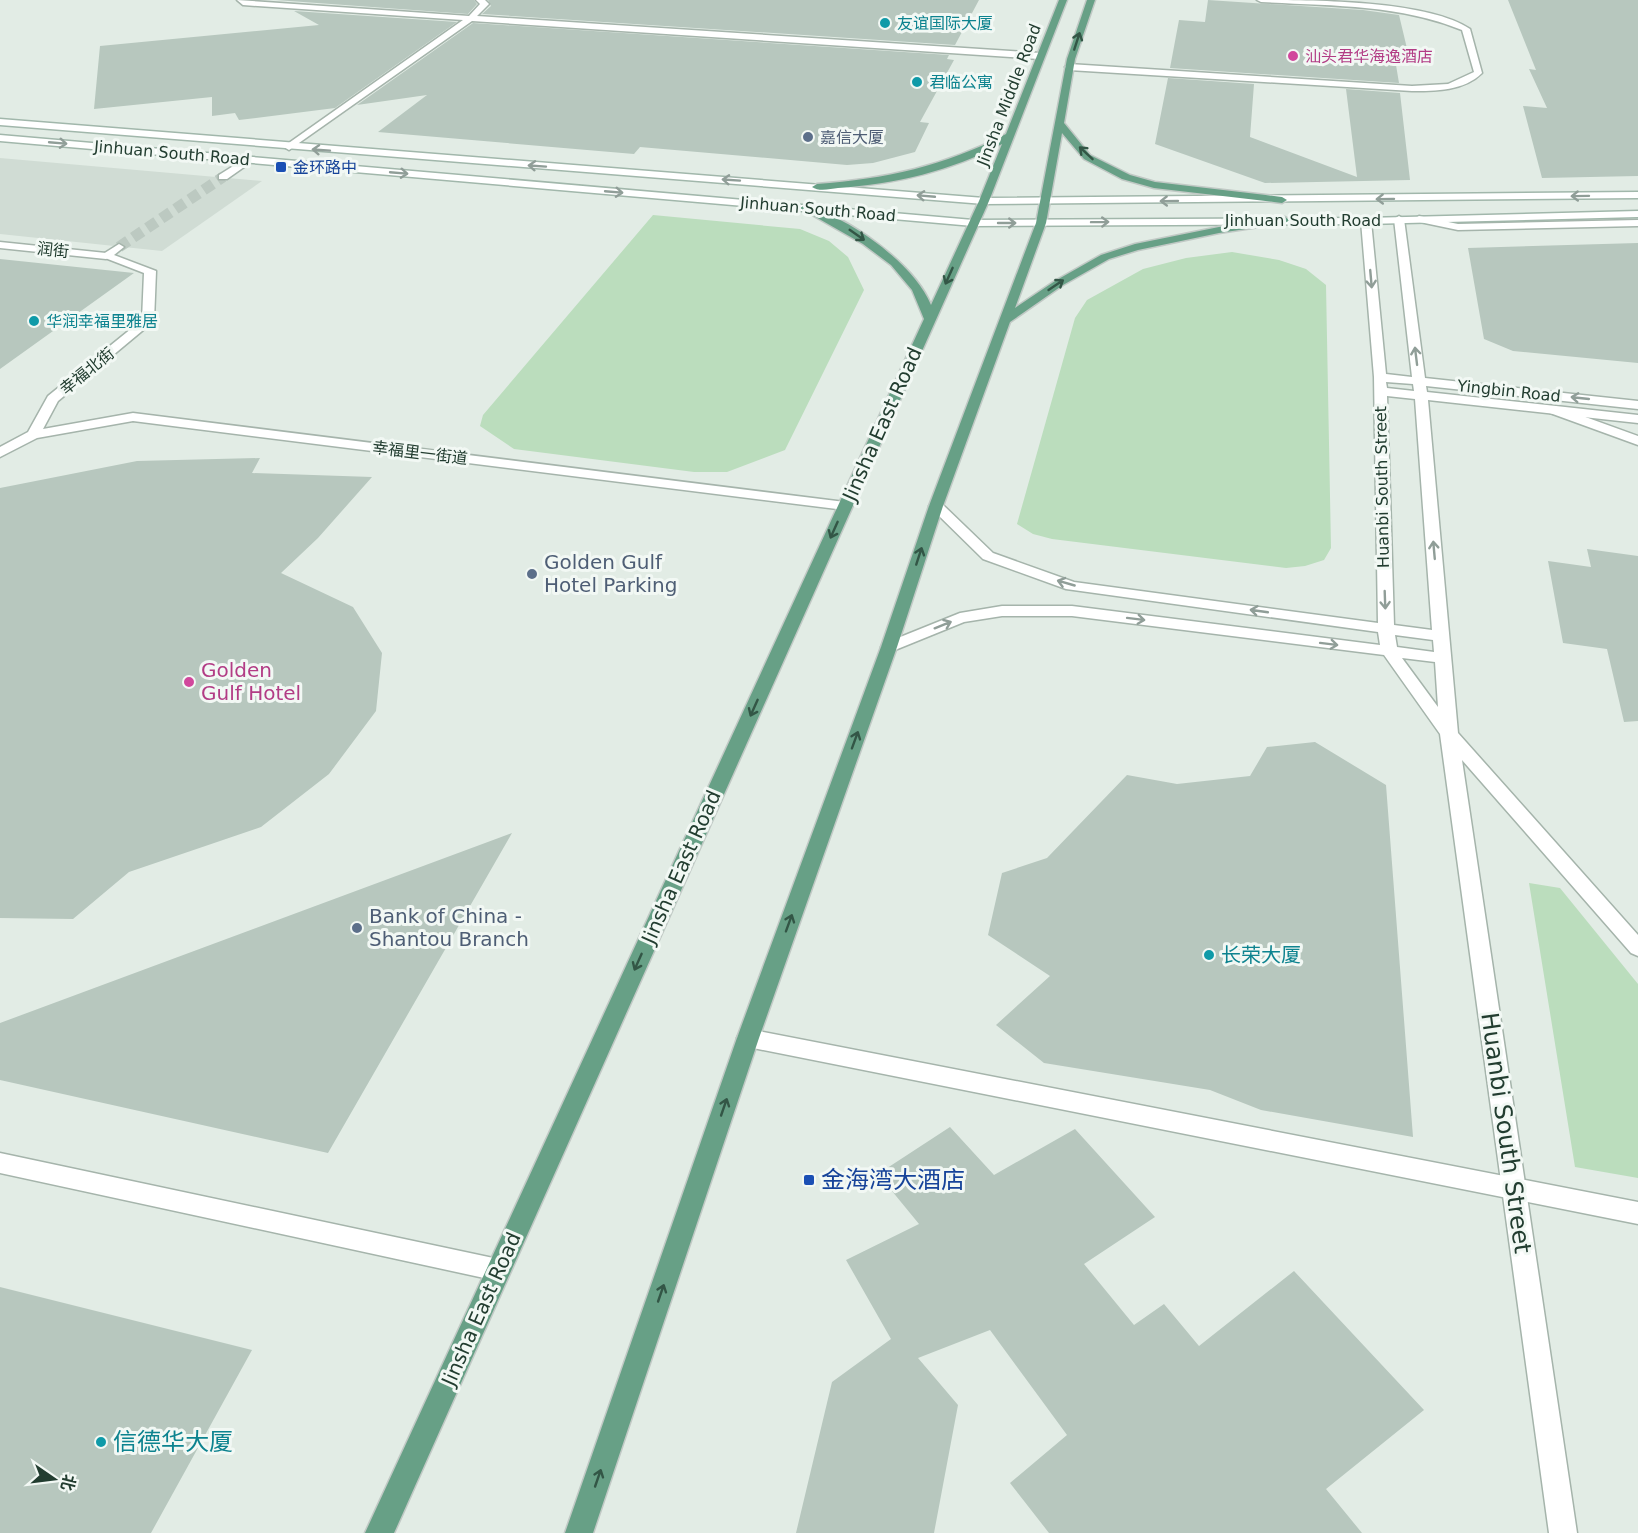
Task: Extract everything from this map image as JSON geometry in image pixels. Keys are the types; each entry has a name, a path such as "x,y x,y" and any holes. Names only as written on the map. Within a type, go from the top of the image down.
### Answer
{"main road":[{"name":"Jinsha Middle Road","path":"984,201 1063,0"},
{"path":"579,1533 748,1038 889,647 936,506 1008,319 1041,223 1069,67 1090,0"},
{"path":"1059,123 1087,157 1126,177 1154,185 1282,200"},
{"path":"817,187 855,184 918,174 979,153 1009,136"},
{"name":"Jinsha East Road","path":"379,1533 984,201"},
{"path":"805,208 844,226 876,248 918,290 930,319"},
{"path":"1008,319 1059,283 1105,257 1135,247 1219,230 1286,220"}],"street":[{"path":"241,0 243,3 1040,56"},
{"path":"289,147 471,18 485,4 480,0"},
{"path":"1069,67 1389,88 1427,88 1468,82 1478,73 1466,29 1447,20 1418,12 1381,7 1262,0"},
{"name":"Jinhuan South Road","path":"0,122 984,201 1638,195"},
{"name":"Jinhuan South Road","path":"0,138 974,223 1366,221 1638,214"},
{"path":"223,177 249,160"},
{"name":"Huanbi South Street","path":"1399,219 1420,388 1449,734 1563,1533"},
{"path":"1419,219 1458,226 1638,224"},
{"name":"Huanbi South Street","path":"1366,221 1380,384 1386,628 1389,651 1449,734"},
{"name":"润街","path":"0,245 106,256"},
{"path":"106,256 119,247"},
{"name":"幸福北街","path":"33,435 53,399 148,321 150,271 106,256"},
{"name":"Yingbin Road","path":"1380,384 1638,405"},
{"name":"Yingbin Road","path":"1420,388 1555,410 1638,420"},
{"path":"1555,410 1638,441"},
{"name":"幸福里一街道","path":"0,453 33,435 133,417 845,506"},
{"path":"936,506 988,555 1071,586 1442,636"},
{"path":"889,647 960,618 1002,611 1072,611 1443,658"},
{"path":"1449,734 1638,948"},
{"path":"748,1038 1638,1213"},
{"path":"0,1163 498,1270"}],"shaded area":[{"path":"0,158 262,181 162,251 0,234"}],"green space":[{"path":"653,215 800,229 829,241 848,257 864,290 785,450 727,472 694,472 514,449 480,426 483,415"},
{"path":"1232,252 1279,260 1306,269 1326,285 1331,548 1324,560 1305,566 1286,568 1052,539 1033,534 1017,524 1075,318 1087,300 1143,269 1186,258"},
{"path":"1529,883 1560,888 1638,984 1638,1178 1575,1167"}],"building":[{"path":"276,0 474,0 477,4 468,14"},
{"path":"488,0 979,0 955,45 482,14 491,6"},
{"name":"汕头君华海逸酒店","path":"1208,0 1363,10 1399,15 1410,61 1396,65 1399,83 1170,68 1179,20 1205,22"},
{"path":"1508,0 1638,0 1638,176 1542,178 1523,106 1547,108 1529,69 1536,70"},
{"path":"294,11 457,22 335,108 239,120 235,113 212,116 212,97 94,109 100,46 319,25"},
{"path":"473,23 949,55 947,59 954,60 920,122 929,123 915,152 873,163 847,165 640,147 634,154 378,132 427,95 357,105"},
{"path":"1168,78 1254,84 1250,137 1357,177 1346,89 1400,93 1410,180 1265,183 1155,144"},
{"path":"1638,243 1638,363 1513,351 1484,339 1468,248"},
{"name":"华润幸福里雅居","path":"0,259 134,273 0,369"},
{"name":"Golden Gulf Hotel","path":"260,458 252,473 372,477 318,538 281,573 353,607 382,653 376,711 329,774 261,827 129,872 73,919 0,918 0,488 137,461"},
{"path":"1587,549 1638,556 1638,721 1624,722 1607,649 1563,643 1548,561 1591,567"},
{"name":"长荣大厦","path":"1315,742 1386,785 1413,1137 1261,1110 1210,1090 1044,1063 996,1025 1050,976 988,935 1002,873 1047,858 1127,775 1177,784 1250,776 1267,747"},
{"name":"Bank of China - Shantou Branch","path":"512,833 328,1153 0,1080 0,1023"},
{"path":"950,1127 994,1175 1075,1129 1155,1217 1084,1264 1134,1325 1164,1304 1199,1346 1294,1271 1424,1410 1326,1489 1362,1533 1049,1533 1010,1483 1067,1435 990,1330 918,1358 958,1405 934,1533 796,1533 832,1382 891,1339 846,1260 919,1224 878,1174"},
{"name":"信德华大厦","path":"0,1287 252,1350 151,1533 0,1533"}],"tunnel":[{"path":"119,247 223,177"}],"place":[{"name":"友谊国际大厦","path":"885,23"},
{"name":"汕头君华海逸酒店","path":"1293,56"},
{"name":"君临公寓","path":"917,82"},
{"name":"嘉信大厦","path":"808,137"},
{"name":"金环路中","path":"281,167"},
{"name":"华润幸福里雅居","path":"34,321"},
{"name":"Golden Gulf Hotel Parking","path":"532,574"},
{"name":"Golden Gulf Hotel","path":"189,682"},
{"name":"Bank of China - Shantou Branch","path":"357,928"},
{"name":"长荣大厦","path":"1209,955"},
{"name":"金海湾大酒店","path":"809,1180"},
{"name":"信德华大厦","path":"101,1442"}]}
